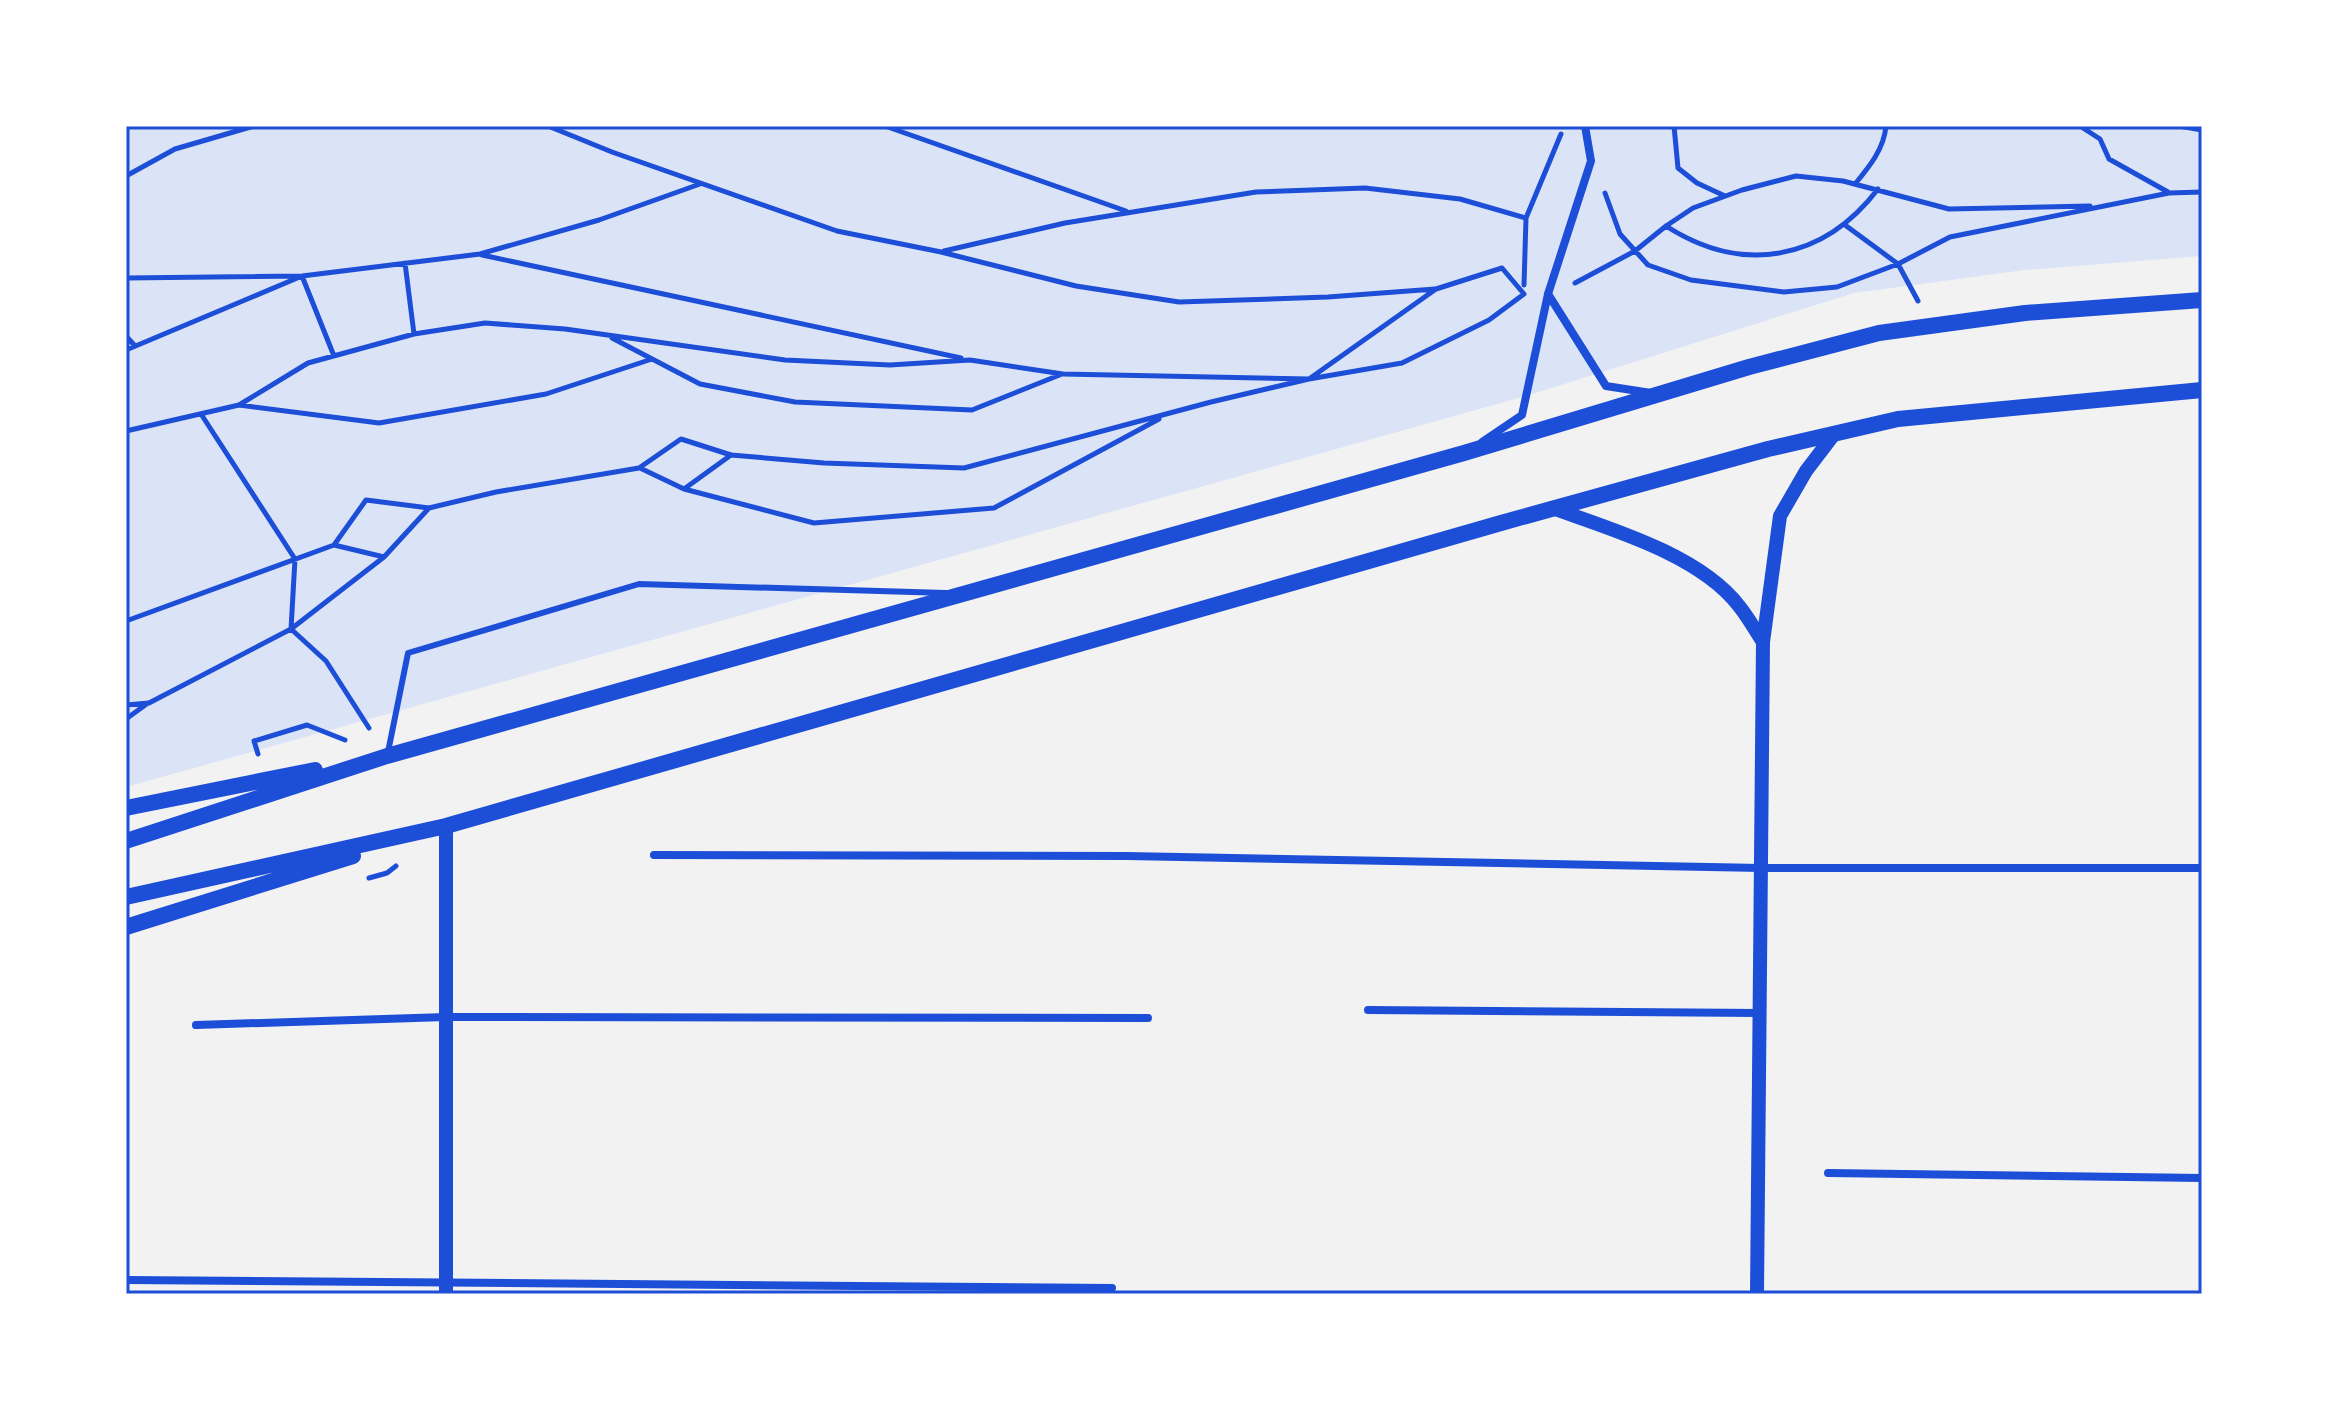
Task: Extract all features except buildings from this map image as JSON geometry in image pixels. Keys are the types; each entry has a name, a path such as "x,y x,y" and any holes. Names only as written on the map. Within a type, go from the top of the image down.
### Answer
{"main road":[{"path":"126,841 387,756 1879,333 2025,313 2202,300"},
{"path":"126,927 446,826 1552,508 1835,433 1898,419 2202,390"},
{"path":"126,808 387,756"},
{"path":"126,897 446,826"}],"street":[{"path":"1464,453 1522,415 1548,294 1591,161 1585,126"},
{"path":"1548,294 1606,386 1659,394"},
{"path":"1757,1294 1763,642 1780,516 1806,471 1835,433"},
{"path":"1552,508 1633,537 1702,572 1738,604 1763,642"},
{"path":"446,826 446,1288"},
{"path":"654,855 1127,856 1761,868 2202,868"},
{"path":"1368,1010 1760,1013"},
{"path":"196,1025 446,1017 1148,1018"},
{"path":"1828,1173 2202,1178"},
{"path":"126,1280 446,1288 1112,1288"}],"lane":[{"path":"387,756 408,653 639,584 965,594"}],"path":[{"path":"126,176 175,149 254,126"},
{"path":"548,126 837,231 941,252 1076,286 1179,302 1328,297 1436,289 1502,268 1524,294"},
{"path":"885,126 1129,212"},
{"path":"1524,294 1526,218 1564,126"},
{"path":"1674,126 1678,168 1697,183 1726,196"},
{"path":"1855,184 1870,166 1885,139 1886,126"},
{"path":"2080,126 2100,139 2109,159 2169,193"},
{"path":"2179,126 2202,130"},
{"path":"1548,294 1582,280 1635,251 1693,208 1796,176 1855,184 1949,209 2103,206"},
{"path":"126,278 302,276 480,254 599,220 701,183"},
{"path":"941,252 1065,223 1256,192 1365,188 1460,199 1526,218"},
{"path":"1666,226 1686,239 1732,254 1780,254 1803,247 1845,225 1878,189"},
{"path":"1604,191 1620,234 1648,265 1691,280 1784,292 1837,287 1898,264 1950,237 2169,193 2202,192"},
{"path":"1845,225 1898,264 1932,326"},
{"path":"480,254 970,360 1063,374 1309,379 1436,289"},
{"path":"405,263 414,334"},
{"path":"126,350 302,276"},
{"path":"302,276 334,356"},
{"path":"334,545 366,500 429,508 510,489 639,468 681,439 731,455 824,463 964,468 1309,379 1402,363 1489,320 1524,294"},
{"path":"239,405 308,363 414,334 485,323 565,329 785,360 890,365 970,360"},
{"path":"126,336 135,346"},
{"path":"608,336 700,384 795,402 972,410 1063,374"},
{"path":"126,431 239,405 379,423 546,394 653,359"},
{"path":"201,413 295,559 291,629"},
{"path":"639,468 684,489 814,523 994,508 1168,414"},
{"path":"684,489 731,455"},
{"path":"126,719 149,703 291,629 384,557 429,508"},
{"path":"126,621 334,545 384,557"},
{"path":"291,629 326,661 387,756"},
{"path":"126,705 149,703"},
{"path":"254,741 307,725"}],"shaded area":[{"path":"126,126 2202,126 2202,256 2025,270 1854,293 1526,396 126,787"}]}
